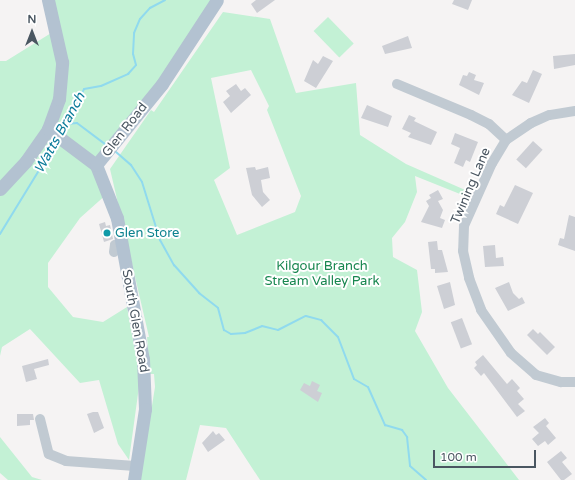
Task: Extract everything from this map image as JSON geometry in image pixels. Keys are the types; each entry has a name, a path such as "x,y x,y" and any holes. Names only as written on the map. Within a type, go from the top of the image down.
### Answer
{"main road":[{"path":"0,189 51,131 59,99 62,79 62,62 48,0"},
{"name":"Glen Road","path":"51,131 96,165 162,84 217,0"},
{"name":"South Glen Road","path":"96,165 117,218 118,247 146,386 134,480"}],"street":[{"path":"397,84 489,124 506,140"},
{"name":"Twining Lane","path":"575,111 543,118 506,140 492,163 464,226 463,251 469,278 488,324 516,358 536,375 555,381 575,382"},
{"path":"40,419 49,454 66,461 135,466"}],"green space":[{"path":"52,0 217,0 97,165 108,193 80,218 48,263 48,287 73,317 103,322 127,307 140,379 129,460 118,444 99,380 80,383 30,329 2,347 0,356 0,61 6,61 56,30"},
{"name":"Kilgour Branch Stream Valley Park","path":"223,12 270,19 296,93 356,83 360,135 406,164 472,193 470,198 415,176 417,192 405,222 392,238 393,257 417,270 422,312 415,331 448,388 519,480 260,480 226,428 200,425 186,480 140,480 155,387 154,374 150,374 147,337 149,337 110,169 151,110 154,112","holes":["251,70 269,106 267,110 301,196 295,212 237,235 214,180 230,168 211,78"]},
{"path":"328,17 354,44 339,58 314,31"},
{"path":"0,437 32,477 42,480 8,480 0,473"}],"building":[{"path":"256,0 275,0 257,13 251,4"},
{"path":"454,0 472,0 468,10 452,4"},
{"path":"408,36 412,48 385,54 382,46"},
{"path":"575,54 575,65 554,69 553,56"},
{"path":"323,56 333,61 316,88 304,81 313,60 318,64"},
{"path":"533,70 542,74 529,103 512,95 522,81 527,83"},
{"path":"469,72 476,75 474,80 484,83 479,95 459,85 463,75 467,76"},
{"path":"236,84 241,91 245,88 251,95 231,113 223,102 230,96 226,91"},
{"path":"367,105 392,116 388,127 361,118"},
{"path":"409,115 416,118 414,121 437,132 431,145 408,137 411,133 402,129"},
{"path":"455,133 478,142 470,162 466,160 463,167 454,163 460,148 451,144"},
{"path":"533,141 543,150 526,168 516,160"},
{"path":"255,167 256,170 268,167 270,178 261,180 263,192 270,200 262,207 252,195 246,168"},
{"path":"515,185 533,193 518,224 496,214 500,205 504,207"},
{"path":"438,190 443,199 438,201 443,210 440,218 445,220 442,228 421,222 429,206 426,201 431,198 429,195"},
{"path":"569,215 575,217 575,251 558,245 560,238 564,239"},
{"name":"Glen Store","path":"105,222 106,226 110,225 113,239 104,242 99,224"},
{"path":"437,241 438,250 442,250 448,272 435,273 435,269 431,269 428,242"},
{"path":"495,245 496,258 503,257 504,266 485,267 483,246"},
{"path":"450,282 455,305 444,309 437,286"},
{"path":"509,282 513,293 519,299 522,297 525,303 508,311 495,288"},
{"path":"462,318 472,344 461,348 451,322"},
{"path":"533,329 538,334 540,332 555,347 547,355 527,335"},
{"path":"483,355 507,384 512,379 520,388 517,391 524,399 518,404 525,411 517,417 484,373 481,376 474,368 477,365 475,362"},
{"path":"48,359 49,365 34,369 37,379 26,382 22,366"},
{"path":"312,381 320,385 317,391 322,393 318,402 300,390 304,383 310,386"},
{"path":"98,412 104,428 94,433 87,414"},
{"path":"17,414 33,414 34,420 30,420 30,425 17,426"},
{"path":"545,418 549,423 546,426 556,438 548,445 545,441 538,446 532,439 539,433 533,427"},
{"path":"213,431 216,435 219,433 225,440 208,452 202,443"},
{"path":"561,451 567,458 562,462 572,474 564,480 561,480 547,462"}],"waterway":[{"name":"Watts Branch","path":"62,134 84,89 101,86 128,74 136,65 133,54 134,33 140,19 150,8 165,0"},
{"path":"67,124 77,123 106,145"},
{"name":"Watts Branch","path":"0,234 57,141"},
{"path":"116,152 131,165 142,182 160,240 174,265 199,293 218,308 224,330 231,334 245,333 262,326 278,330 306,316 321,320 338,337 354,379 368,387 385,425 402,430 407,437 410,466 426,480"}],"place":[{"name":"Glen Store","path":"107,233"}]}
